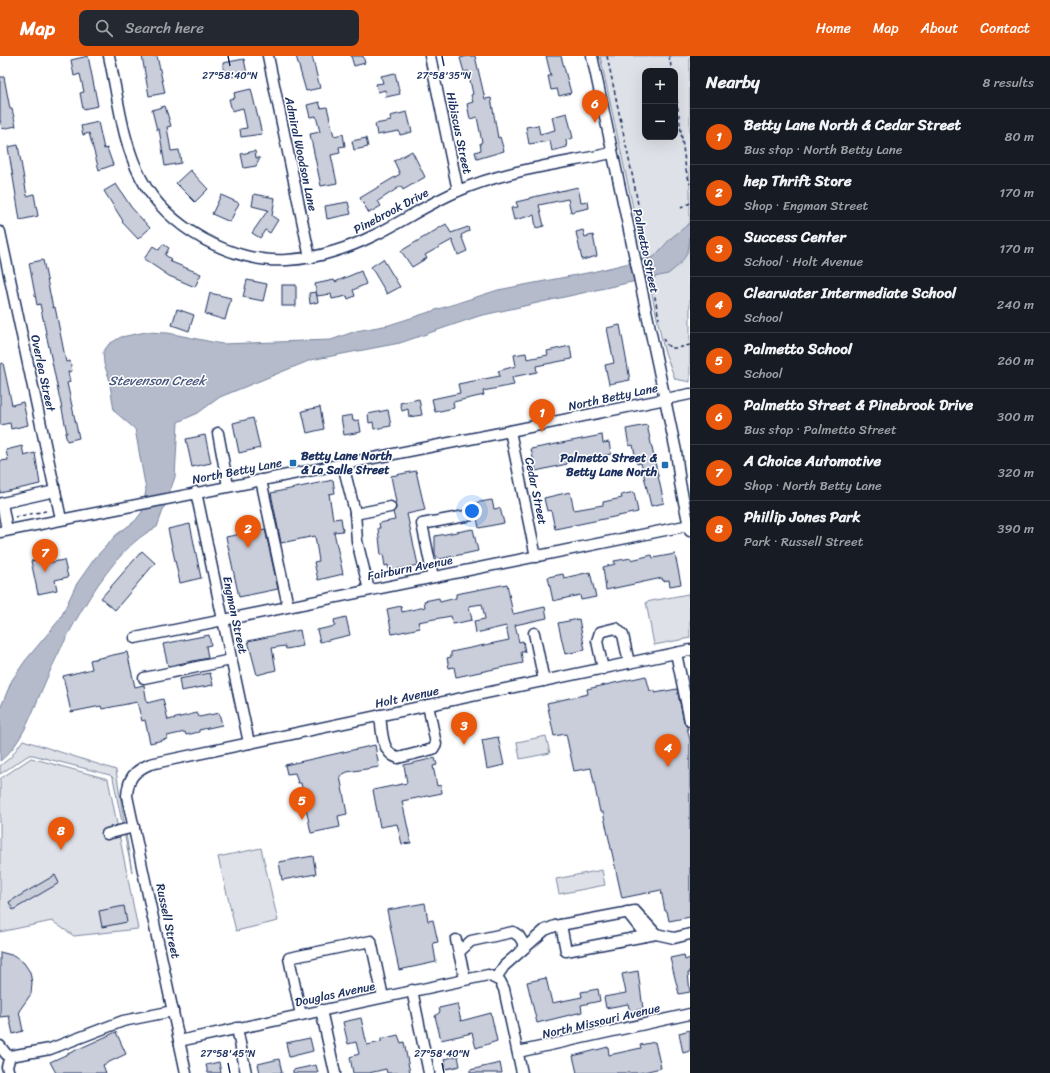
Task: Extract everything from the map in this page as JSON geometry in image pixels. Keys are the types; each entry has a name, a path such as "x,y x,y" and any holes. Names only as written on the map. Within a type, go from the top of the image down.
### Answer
{"street":[{"name":"Pinebrook Drive","path":"109,56 126,137 133,161 142,180 170,215 191,232 230,251 255,258 286,261 310,258 365,241 458,191 506,175 612,153"},
{"name":"Admiral Woodson Lane","path":"268,56 310,258"},
{"name":"Hibiscus Street","path":"430,56 458,191"},
{"name":"Palmetto Street","path":"592,56 676,451 690,527"},
{"name":"Overlea Street","path":"0,232 1,246 61,519"},
{"name":"North Betty Lane","path":"4,531 196,492 343,465 690,394"},
{"name":"Cedar Street","path":"510,431 536,557"},
{"path":"218,433 228,486"},
{"name":"Palmetto Street","path":"676,451 686,481 690,500"},
{"path":"343,465 355,514 357,541 369,590"},
{"path":"261,480 288,606"},
{"path":"4,531 1,503 55,491"},
{"name":"Engman Street","path":"196,492 249,743"},
{"path":"355,514 390,507"},
{"path":"433,577 422,524 471,515"},
{"name":"Fairburn Avenue","path":"135,638 433,577 690,527"},
{"path":"603,669 597,641 600,632 616,628 623,635 630,663"},
{"path":"534,634 544,681"},
{"name":"Holt Avenue","path":"132,775 150,764 690,650"},
{"path":"676,653 690,721"},
{"path":"144,678 232,660"},
{"path":"380,716 386,747 393,756 398,758 433,749 436,744 428,706"},
{"name":"Russell Street","path":"132,775 128,785 128,796 186,1073"},
{"path":"107,834 134,827"},
{"path":"522,1073 506,994 502,985 496,978 504,966 544,930 561,925 631,911"},
{"path":"631,911 656,934"},
{"path":"631,911 646,936"},
{"path":"561,925 566,951 656,934 674,938 690,934"},
{"path":"460,951 471,941 513,932 519,936 525,946"},
{"path":"456,940 460,951 465,979"},
{"path":"301,1015 289,958 371,941 383,997"},
{"name":"Douglas Avenue","path":"179,1041 483,975 496,978"},
{"path":"412,990 429,1073"},
{"path":"322,1010 335,1073"},
{"path":"0,1046 6,1054 10,1056 50,1049 123,1021 173,1011"},
{"name":"North Missouri Avenue","path":"518,1052 690,1014"},
{"path":"237,1028 246,1073"},
{"path":"9,1073 7,1067 10,1056"}],"path":[{"path":"607,56 648,256 660,324"},
{"path":"669,56 671,68"},
{"path":"677,104 684,157 690,184"},
{"path":"680,208 690,203"},
{"path":"662,335 668,348 676,349 690,346"},
{"path":"13,518 46,511"}],"shaded area":[{"path":"600,56 690,56 690,382 675,379 664,350"},
{"path":"688,594 690,602 690,638 654,645 646,602"},
{"path":"546,736 550,753 520,759 517,742"},
{"path":"23,740 116,770 132,872 113,778 110,775 33,755 29,755 0,774 0,766 11,757"},
{"path":"31,758 108,779 138,929 74,936 52,921 0,932 0,779"},
{"path":"261,848 278,921 236,931 218,857"},
{"path":"602,870 605,885 559,894 556,879"}],"water":[{"name":"Stevenson Creek","path":"690,223 689,247 685,258 668,274 479,316 400,343 311,360 220,397 198,413 178,422 175,477 157,527 139,538 122,554 90,596 63,643 21,736 8,754 0,761 0,709 12,680 25,661 60,619 76,585 95,558 116,535 135,521 142,512 146,490 135,429 114,411 109,378 104,364 103,352 109,344 121,337 146,332 168,333 222,344 331,340 356,331 389,325 498,290 592,272 654,257 671,238"}],"building":[{"path":"88,56 98,106 83,109 80,93 84,92 80,74 74,76 71,60"},
{"path":"142,56 157,56 165,93 149,96"},
{"path":"296,56 312,56 320,88 306,91"},
{"path":"351,56 363,56 365,63 354,66"},
{"path":"475,56 485,99 491,98 498,138 500,137 504,151 477,159 475,152 481,150 480,143 482,142 477,117 470,119 467,104 473,102 471,95 473,94 468,71 464,72 460,58"},
{"path":"546,56 561,56 571,93 559,96 557,89 551,90 548,76 551,76"},
{"path":"244,59 247,74 226,78 223,63"},
{"path":"395,73 400,94 386,97 385,90 378,92 376,84 383,83 381,76"},
{"path":"0,77 4,77 10,109 12,109 16,126 2,129 0,119"},
{"path":"251,89 262,134 241,137 240,129 247,128 243,108 232,111 229,99 235,98 234,93"},
{"path":"319,102 321,108 327,107 334,136 343,134 345,146 339,147 340,153 331,155 337,183 321,186 310,134 320,132 316,116 310,117 307,105"},
{"path":"165,106 171,126 167,127 171,151 179,150 181,163 165,166 159,129 157,130 152,110"},
{"path":"407,112 412,132 400,135 399,131 377,135 375,124 391,121 390,116"},
{"path":"567,113 573,138 566,140 567,147 552,151 550,141 529,144 526,127 538,125 540,134 555,130 552,117"},
{"path":"98,122 104,149 107,148 113,165 99,170 89,133 83,135 81,126"},
{"path":"366,138 368,147 354,150 352,141"},
{"path":"18,145 27,196 34,194 38,216 20,220 8,147"},
{"path":"255,151 256,158 260,158 256,166 244,168 241,154"},
{"path":"412,151 425,177 403,190 401,186 378,201 381,206 369,213 360,198 400,174 394,161"},
{"path":"190,170 208,189 195,202 176,183"},
{"path":"116,184 131,207 150,228 138,239 122,222 123,221 104,191"},
{"path":"578,187 581,202 588,201 589,208 571,212 568,199 539,205 544,226 536,228 534,215 514,220 511,208 518,207 516,202"},
{"path":"254,194 275,198 272,216 278,220 270,233 265,230 260,238 252,233 268,210 252,206"},
{"path":"221,195 239,203 230,222 212,214"},
{"path":"348,202 351,214 327,219 325,206"},
{"path":"446,224 451,233 468,227 469,231 461,235 467,251 458,255 452,240 425,255 427,258 412,267 401,251"},
{"path":"583,230 585,237 593,235 597,256 582,260 576,232"},
{"path":"163,244 169,248 165,255 171,259 169,261 201,274 195,287 169,276 144,259 153,246 159,250"},
{"path":"383,259 400,287 387,294 371,267"},
{"path":"43,260 53,308 55,307 66,362 70,361 72,371 68,372 70,382 67,383 79,438 67,441 65,433 67,433 40,304 37,305 29,263"},
{"path":"361,271 366,284 353,290 355,296 348,299 347,296 332,299 331,294 317,296 315,284 334,280 335,282"},
{"path":"247,280 267,284 263,301 243,297"},
{"path":"282,285 296,285 296,306 282,306"},
{"path":"316,292 318,302 310,304 309,293"},
{"path":"210,293 231,298 225,320 205,314"},
{"path":"177,309 194,315 189,331 172,325"},
{"path":"620,325 630,380 609,384 605,365 614,363 607,328"},
{"path":"570,346 572,359 536,366 537,372 512,377 514,385 483,391 484,395 453,402 454,408 435,412 432,399 460,393 458,384 500,376 498,371 516,366 514,355 526,353 527,359 548,355 547,351"},
{"path":"3,363 12,405 23,402 28,425 11,429 10,423 0,425 0,364"},
{"path":"419,399 422,415 409,417 408,409 402,411 400,403"},
{"path":"320,407 324,429 307,433 302,411"},
{"path":"388,410 391,426 374,429 373,422 369,423 368,414"},
{"path":"352,415 353,421 359,420 361,432 344,435 341,417"},
{"path":"253,418 260,448 239,453 233,423"},
{"path":"647,425 664,503 651,506 641,463 637,464 633,445 629,446 626,429"},
{"path":"205,435 211,463 192,467 186,439"},
{"path":"602,435 603,443 609,442 611,454 567,462 567,464 536,471 531,449"},
{"path":"22,446 24,456 35,453 40,484 0,493 0,461 8,460 6,450"},
{"path":"416,471 425,510 407,514 418,565 389,571 388,565 385,566 383,554 381,555 378,528 380,528 379,523 395,520 393,512 396,509 396,502 391,476"},
{"path":"333,480 335,493 329,494 333,519 341,518 343,531 334,532 343,574 318,580 314,562 319,561 315,536 281,543 271,493"},
{"path":"570,492 574,510 603,505 603,502 622,498 621,495 634,492 638,512 555,529 551,510 547,511 544,498"},
{"path":"492,500 494,509 500,508 504,523 479,528 474,503"},
{"path":"190,524 201,578 180,583 168,529"},
{"path":"265,529 278,589 239,597 226,537"},
{"path":"473,529 478,551 440,559 435,555 435,536"},
{"path":"142,551 155,563 115,610 101,598"},
{"path":"675,554 681,584 670,586 669,580 663,581 662,578 606,590 603,567 615,564 614,561 631,558 631,560 652,555 653,558"},
{"path":"41,559 42,564 64,560 68,577 55,580 57,590 38,594 31,561"},
{"path":"590,572 596,597 581,600 580,595 553,601 548,577 563,574 564,578"},
{"path":"507,584 513,614 545,607 547,618 515,625 519,642 523,641 525,652 521,652 523,663 456,677 454,667 449,668 447,658 451,657 451,652 509,640 506,626 476,633 474,621 485,619 482,604 469,606 472,620 453,624 451,616 418,622 420,628 392,634 387,609 401,606 402,612 425,607 424,601 439,598 440,602 456,598 456,594"},
{"path":"346,617 350,635 320,642 317,630 335,626 334,620"},
{"path":"579,619 585,650 565,654 558,623"},
{"path":"300,630 303,646 286,649 285,646 272,648 276,670 257,675 248,641"},
{"path":"209,635 211,645 206,646 208,658 168,666 163,644"},
{"path":"127,652 135,687 144,685 147,703 163,699 168,720 197,713 199,717 219,713 222,725 199,730 199,732 186,735 185,732 167,736 167,739 150,743 145,720 142,721 137,702 102,709 101,706 71,712 63,676 92,669 90,660"},
{"path":"210,673 213,685 181,691 179,679"},
{"path":"646,676 650,691 655,690 655,693 677,689 684,722 687,727 690,740 690,917 669,921 667,911 665,911 661,890 622,898 603,812 600,812 591,768 574,771 566,734 554,736 547,703 588,694 587,689"},
{"path":"498,737 504,765 487,769 482,740"},
{"path":"375,745 379,767 347,772 340,776 347,814 338,816 340,827 311,833 301,783 298,783 295,773 287,774 285,765"},
{"path":"435,758 437,765 433,766 437,786 441,785 442,793 402,801 411,843 402,844 397,824 380,827 373,790 407,783 404,765"},
{"path":"313,856 316,874 282,880 279,862"},
{"path":"55,875 59,883 13,910 9,902"},
{"path":"425,903 428,921 433,920 438,942 433,943 436,962 399,970 387,910"},
{"path":"124,906 127,922 102,927 99,911"},
{"path":"0,952 15,956 24,963 30,972 32,983 31,994 19,1011 23,1031 13,1034 9,1016 0,1017"},
{"path":"684,955 685,960 690,958 690,973 688,973 690,992 679,994 670,958"},
{"path":"638,971 643,1009 630,1012 628,1004 606,1008 604,997 626,993 622,974"},
{"path":"546,978 552,1003 582,997 581,992 598,989 600,1001 581,1005 582,1012 537,1023 527,982"},
{"path":"457,1004 461,1021 491,1013 497,1041 476,1048 472,1033 441,1040 435,1016 440,1012 439,1008"},
{"path":"361,1018 367,1045 381,1042 381,1039 398,1035 401,1043 404,1042 410,1073 387,1073 386,1069 369,1073 353,1073 350,1057 359,1054 356,1042 348,1044 343,1022"},
{"path":"690,1030 690,1051 683,1053 679,1033"},
{"path":"116,1032 126,1054 103,1065 106,1073 56,1073 50,1062"},
{"path":"310,1038 313,1051 289,1057 286,1043"},
{"path":"655,1042 661,1068 639,1073 577,1073 573,1056 608,1047 609,1055 641,1048 640,1045"},
{"path":"458,1056 460,1066 446,1069 444,1059"},
{"path":"279,1059 282,1073 260,1073 258,1064"},
{"path":"219,1062 221,1073 208,1073 206,1065"},
{"path":"500,1063 502,1073 470,1073 470,1070"},
{"path":"316,1065 318,1073 293,1073 293,1070"}],"place":[{"name":"Palmetto Street & Pinebrook Drive","path":"595,123"},
{"name":"Betty Lane North & Cedar Street","path":"542,432"},
{"name":"Betty Lane North & La Salle Street","path":"293,463"},
{"name":"Palmetto Street & Betty Lane North","path":"665,465"},
{"name":"hep Thrift Store","path":"248,548"},
{"name":"A Choice Automotive","path":"45,572"},
{"name":"Success Center","path":"464,745"},
{"name":"Clearwater Intermediate School","path":"668,767"},
{"name":"Palmetto School","path":"302,820"},
{"name":"Phillip Jones Park","path":"61,850"}]}
